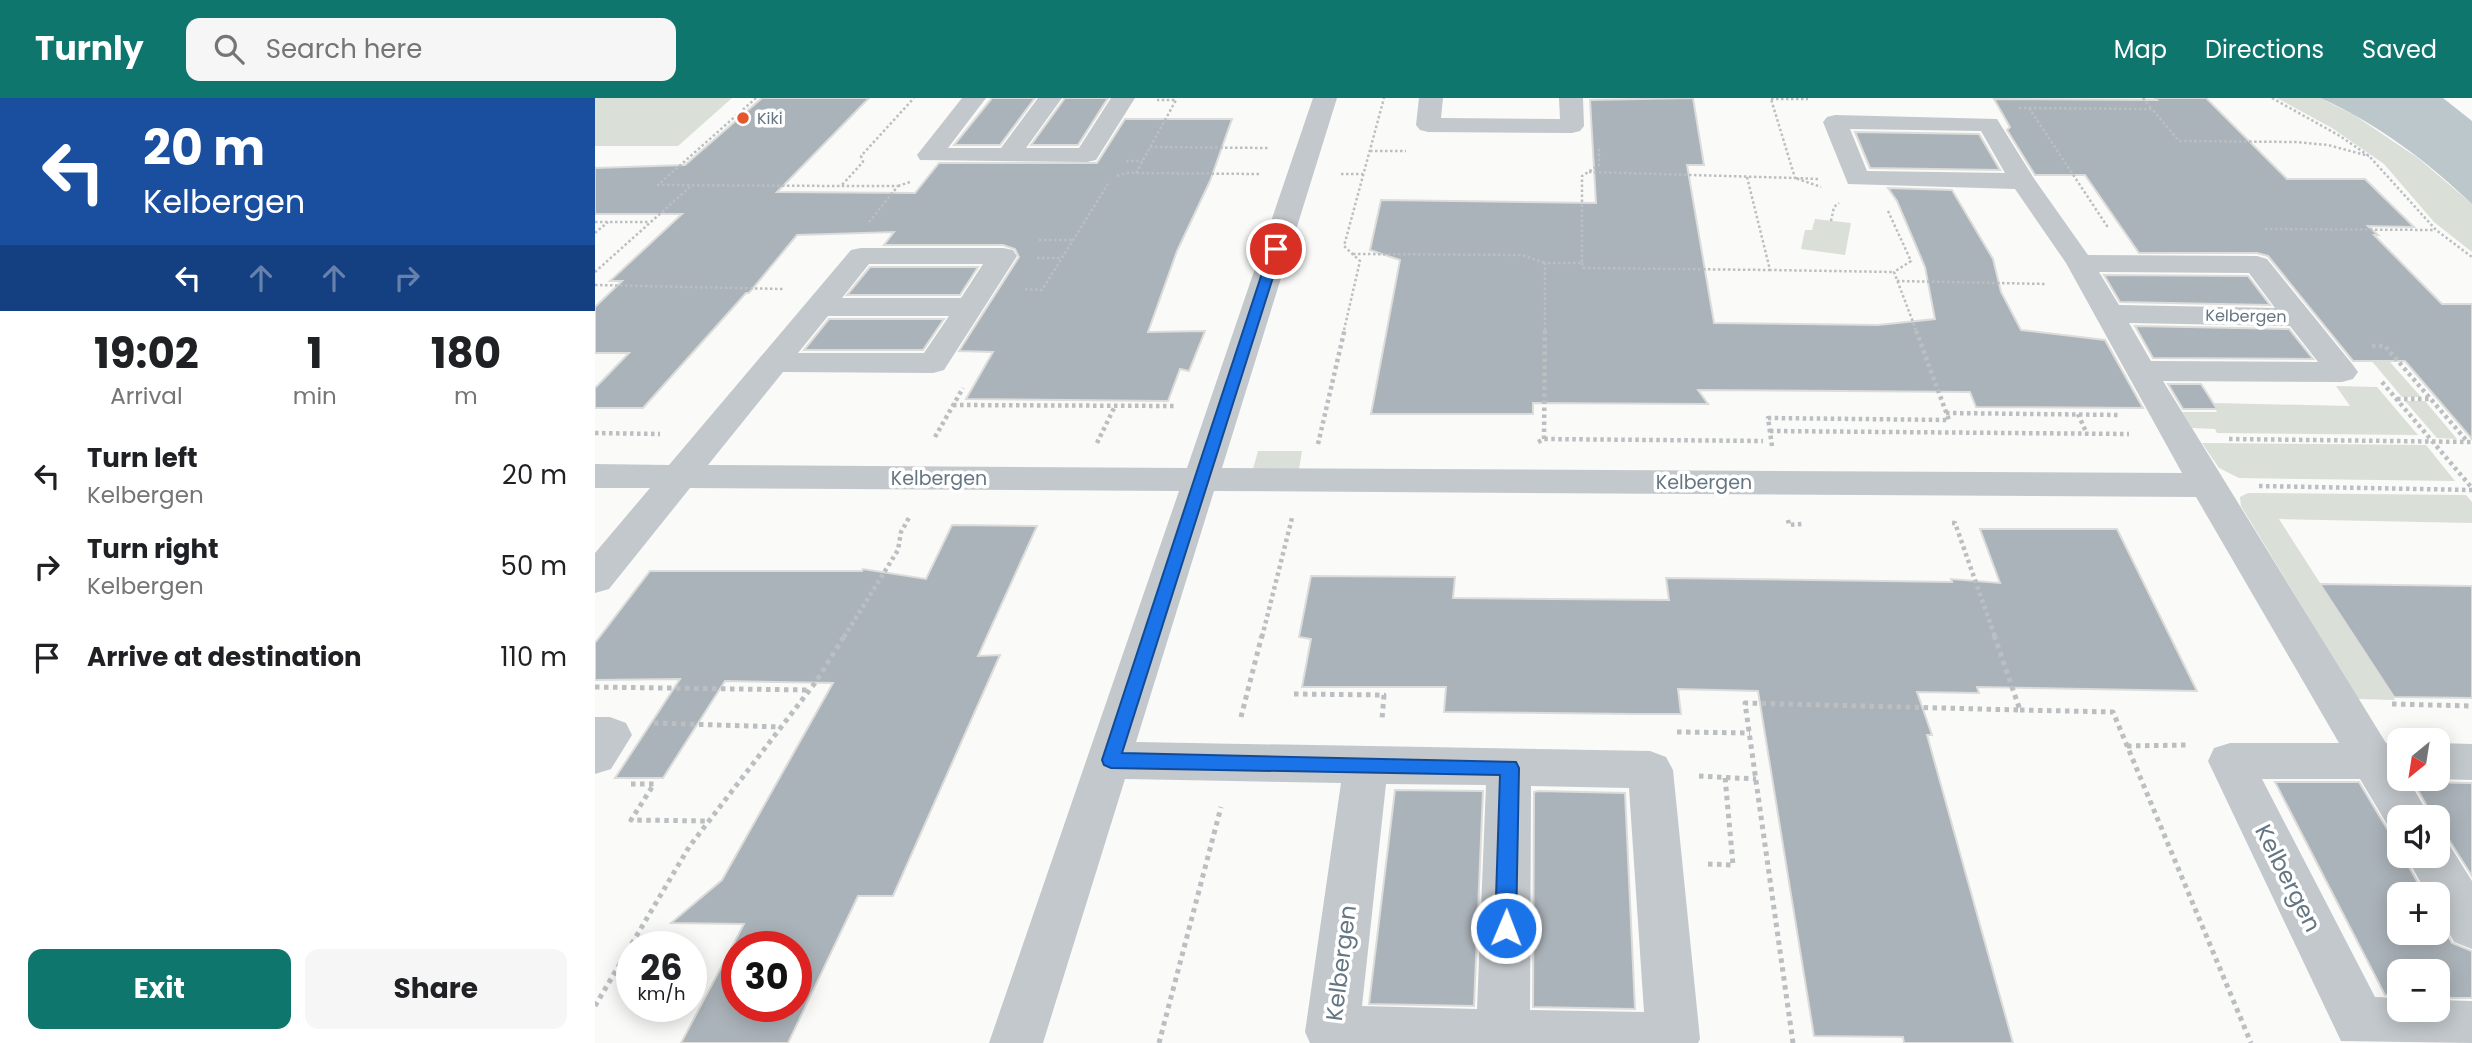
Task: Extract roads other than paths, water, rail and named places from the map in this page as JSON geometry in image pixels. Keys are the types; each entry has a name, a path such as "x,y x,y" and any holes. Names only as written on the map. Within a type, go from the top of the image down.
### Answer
{"street":[{"path":"974,98 929,155 1087,155 1123,98"},
{"path":"1008,155 1050,98"},
{"path":"1016,1043 1111,760 1325,98"},
{"path":"1431,98 1428,125 1572,126 1571,98"},
{"path":"2023,181 1857,180 1835,122 1920,142 1989,124 2023,181 2070,274 2109,314 2207,485 2386,760 2403,805"},
{"path":"1920,142 1938,181"},
{"path":"595,579 678,477 773,362 819,307 861,256 1003,256 933,363 773,362"},
{"name":"Kelbergen","path":"2070,274 2257,265 2342,372 2143,370"},
{"path":"819,307 969,307"},
{"name":"Kelbergen","path":"2109,314 2298,317"},
{"name":"Kelbergen","path":"595,476 2207,485"},
{"path":"595,735 610,735 610,770"},
{"name":"Kelbergen","path":"1111,760 1233,761 1373,748 1509,768 1650,770 1674,1039 1332,1032 1373,748"},
{"name":"Kelbergen","path":"2386,760 2229,761 2360,1023 2472,1027"},
{"path":"2450,761 2472,762"},
{"path":"1503,1035 1509,768"},
{"path":"2437,868 2472,926"}],"place":[{"name":"Kiki","path":"743,118"}]}
